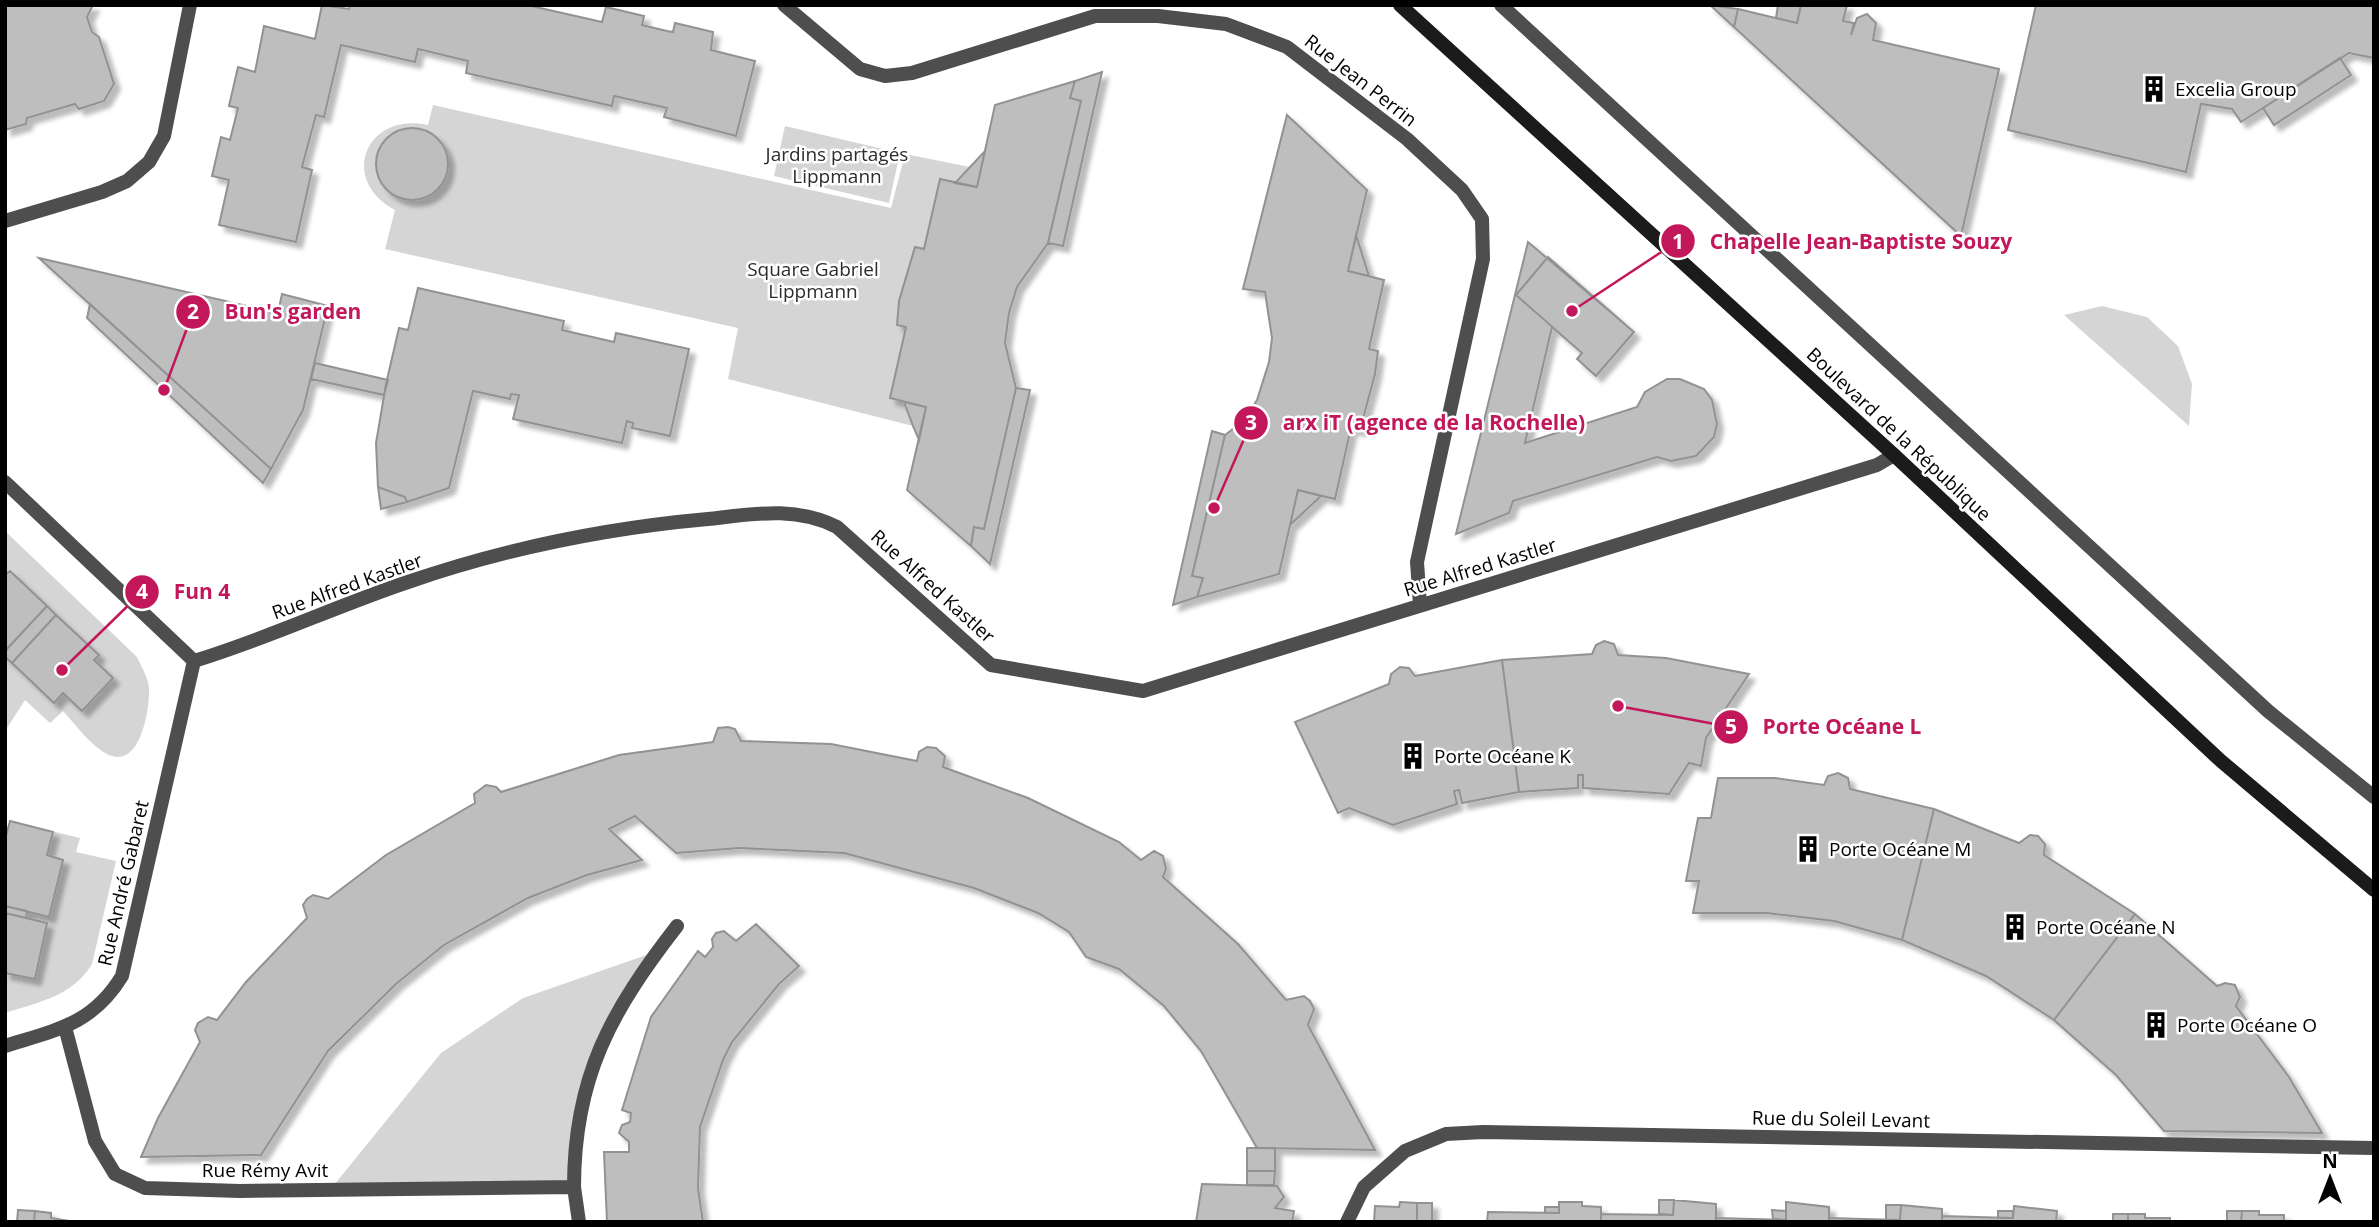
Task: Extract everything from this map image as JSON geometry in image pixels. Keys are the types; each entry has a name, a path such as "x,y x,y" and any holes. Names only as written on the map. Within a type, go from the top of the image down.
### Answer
{"main road":[{"name":"Boulevard de la République","path":"1400,5 1894,455 2221,761 2374,890"}],"street":[{"path":"5,221 102,192 127,181 149,162 164,136 190,5"},
{"name":"Rue Jean Perrin","path":"784,5 860,69 885,76 912,73 1095,16 1158,16 1226,24 1287,47 1407,139 1462,190 1482,219 1483,258 1417,562 1420,606"},
{"path":"1501,5 2268,711 2374,797"},
{"name":"Rue Alfred Kastler","path":"194,661 410,581 527,549 671,522 789,513 817,517 838,527 991,665 1143,691 1877,465 1894,455"},
{"path":"5,482 194,661"},
{"name":"Rue André Gabaret","path":"5,1046 65,1027 92,1014 109,998 122,976 194,661"},
{"path":"579,1222 574,1187 574,1147 599,1045 629,991 677,926"},
{"name":"Rue Rémy Avit","path":"65,1027 95,1140 115,1174 145,1188 240,1191 574,1187"},
{"name":"Rue du Soleil Levant","path":"1347,1222 1364,1187 1405,1151 1446,1134 1483,1132 2374,1148"}],"green space":[{"name":"Square Gabriel Lippmann","path":"433,105 891,208 905,154 970,167 955,183 924,249 915,247 899,301 897,324 906,327 890,398 904,402 913,426 728,379 738,328 385,249 395,210 378,197 367,182 364,166 367,151 375,138 389,128 406,123 428,125"},
{"name":"Jardins partagés Lippmann","path":"785,126 900,153 889,203 774,176"},
{"path":"2102,306 2147,317 2178,346 2192,384 2189,426 2064,315"},
{"path":"5,531 137,657 146,676 149,698 140,738 125,755 115,757 102,751 63,711 50,723 25,700 5,731"},
{"path":"10,821 80,838 76,852 116,861 92,964 84,975 65,991 5,1013 5,839"},
{"path":"658,951 599,1045 574,1187 330,1190 441,1053 523,998"}],"building":[{"path":"5,5 93,5 87,17 92,32 99,37 114,84 104,101 79,109 75,104 27,118 26,124 5,130"},
{"path":"322,5 349,9 350,5 527,5 602,22 606,7 644,16 642,25 667,31 673,32 675,23 713,32 711,50 755,61 736,136 664,117 667,108 614,96 612,106 466,73 468,61 418,49 415,62 341,45 324,117 316,115 302,167 312,170 296,242 219,225 229,180 212,176 221,137 230,140 238,108 229,106 238,67 255,72 264,26 315,39"},
{"path":"1710,5 1738,9 1734,27"},
{"path":"1778,5 1801,5 1797,23 1776,18"},
{"path":"1801,5 1847,5 1843,21 1854,23 1851,35 1857,18 1867,14 1876,23 1873,40 1999,69 1961,236 1734,27 1738,9 1797,23"},
{"name":"Excelia Group","path":"2036,5 2374,5 2374,58 2349,53 2241,122 2232,109 2201,104 2186,172 2008,130"},
{"path":"2340,58 2351,75 2274,125 2263,108"},
{"path":"1102,72 1063,246 1048,243 1081,101 1070,98 1075,81"},
{"path":"1075,81 1070,98 1081,101 1048,243 1017,287 1009,313 1005,343 1016,388 984,529 974,527 971,546 907,490 926,407 890,398 906,327 897,325 899,301 915,247 924,249 940,179 977,187 995,105"},
{"path":"1287,115 1367,190 1348,271 1384,280 1369,349 1378,351 1375,374 1360,430 1351,428 1335,499 1298,490 1279,574 1197,597 1203,578 1192,576 1225,435 1243,421 1257,400 1269,362 1272,338 1265,292 1243,289"},
{"path":"412,128 426,131 438,138 445,150 448,164 445,178 438,190 426,197 412,200 398,197 386,190 379,178 376,164 379,150 386,138 398,131"},
{"path":"985,151 977,187 955,183"},
{"path":"1356,235 1369,276 1348,271"},
{"path":"1528,242 1634,332 1596,376 1577,359 1582,353 1552,327 1525,443 1637,407 1645,392 1667,379 1680,379 1704,389 1712,400 1717,424 1714,437 1696,456 1671,461 1657,457 1513,501 1509,513 1456,534"},
{"path":"1548,257 1634,332 1596,376 1577,359 1582,353 1516,295"},
{"path":"39,258 278,313 282,294 328,306 303,410 271,469"},
{"path":"418,288 564,321 562,330 614,342 616,333 689,349 670,436 632,428 633,423 627,421 622,443 513,419 519,395 511,394 510,399 473,391 449,488 407,502 405,497 378,487 376,443 386,384 399,328 408,330"},
{"path":"90,304 271,469 263,483 87,318"},
{"path":"315,363 388,380 384,395 311,379"},
{"path":"1016,388 1030,390 990,564 971,546 974,527 984,529"},
{"path":"904,402 926,407 919,440 913,426"},
{"path":"1212,431 1225,435 1192,576 1203,578 1197,597 1173,605"},
{"path":"378,487 405,497 407,502 381,509"},
{"path":"1298,490 1321,496 1290,525"},
{"path":"10,571 47,606 5,651 5,575"},
{"path":"47,606 56,615 12,663 5,657 5,651"},
{"path":"56,615 99,655 94,660 113,678 82,711 63,693 54,703 12,663"},
{"path":"1604,641 1614,644 1618,655 1666,658 1749,674 1706,738 1701,766 1689,763 1669,794 1583,788 1583,775 1578,775 1578,788 1519,792 1502,660 1592,654 1596,645"},
{"name":"Porte Océane K","path":"1502,660 1519,792 1462,803 1459,790 1454,791 1457,804 1393,825 1349,808 1338,813 1295,722 1389,684 1391,674 1400,667 1409,668 1415,676"},
{"path":"718,728 735,729 741,741 831,744 917,761 919,752 927,747 936,748 945,756 943,767 1028,798 1119,842 1141,860 1154,851 1163,856 1166,869 1163,877 1238,944 1286,1000 1304,996 1310,1001 1314,1009 1308,1025 1375,1150 1257,1148 1201,1051 1164,1006 1119,969 1086,957 1069,932 1038,913 974,888 844,853 739,848 676,853 635,816 609,829 642,860 587,875 528,898 444,945 396,984 328,1051 261,1155 141,1157 158,1118 200,1042 195,1030 198,1023 208,1017 217,1020 246,982 307,918 303,905 307,899 313,895 328,899 386,855 475,803 474,794 486,785 496,787 501,792 619,755 713,742"},
{"name":"Porte Océane M","path":"1838,773 1848,778 1850,789 1934,809 1902,940 1834,921 1767,913 1693,913 1699,881 1686,881 1698,818 1711,818 1718,778 1775,778 1824,785 1828,776"},
{"name":"Porte Océane N","path":"1934,809 2019,843 2030,835 2038,836 2045,844 2044,855 2135,914 2054,1020 1986,976 1902,940"},
{"path":"10,821 53,832 47,855 63,860 49,917 5,906 5,839"},
{"path":"5,906 27,911 26,918 5,913"},
{"path":"5,913 47,923 35,979 5,973"},
{"name":"Porte Océane O","path":"2135,914 2217,986 2225,983 2235,985 2240,997 2236,1006 2289,1077 2322,1133 2164,1131 2116,1075 2054,1020"},
{"path":"756,924 799,966 779,984 732,1042 723,1060 700,1127 698,1188 703,1222 607,1222 604,1152 629,1152 629,1142 619,1133 622,1125 630,1122 631,1113 622,1110 651,1017 698,951 705,957 713,947 712,939 716,933 724,931 736,941"},
{"path":"1247,1148 1275,1148 1275,1171 1247,1171"},
{"path":"1247,1171 1275,1171 1274,1185 1247,1185"},
{"path":"1202,1184 1277,1186 1284,1197 1275,1208 1294,1211 1292,1222 1196,1222"},
{"path":"1659,1200 1674,1200 1673,1215 1659,1214"},
{"path":"1674,1200 1716,1204 1716,1222 1601,1222 1601,1214 1673,1215"},
{"path":"1400,1202 1417,1203 1417,1221 1478,1222 1374,1222 1375,1206 1399,1207"},
{"path":"1559,1202 1582,1202 1582,1206 1601,1207 1601,1222 1487,1222 1488,1212 1559,1213"},
{"path":"1786,1202 1829,1207 1829,1222 1716,1222 1716,1218 1786,1220"},
{"path":"1417,1203 1432,1203 1432,1221 1417,1221"},
{"path":"1886,1205 1901,1205 1900,1220 1886,1220"},
{"path":"1901,1205 1942,1209 1942,1222 1829,1222 1829,1218 1900,1220"},
{"path":"2014,1206 2057,1211 2056,1222 1942,1222 1942,1216 2013,1218"},
{"path":"1545,1207 1559,1207 1559,1213 1545,1213"},
{"path":"18,1210 35,1211 34,1222 17,1222"},
{"path":"1772,1210 1786,1211 1786,1220 1773,1219"},
{"path":"35,1211 51,1213 51,1218 75,1222 34,1222"},
{"path":"1998,1211 2013,1211 2013,1218 1998,1218"},
{"path":"2227,1211 2242,1211 2241,1222 2227,1222"},
{"path":"2242,1211 2259,1211 2259,1215 2284,1215 2284,1222 2241,1222"},
{"path":"2113,1214 2128,1214 2128,1222 2113,1222"},
{"path":"2128,1214 2145,1214 2145,1218 2170,1218 2170,1222 2128,1222"}],"place":[{"name":"Excelia Group","path":"2154,89"},
{"name":"Chapelle Jean-Baptiste Souzy","path":"1572,311"},
{"name":"Bun's garden","path":"164,390"},
{"name":"arx iT (agence de la Rochelle)","path":"1214,508"},
{"name":"Fun 4","path":"62,670"},
{"name":"Porte Océane L","path":"1618,706"},
{"name":"Porte Océane K","path":"1413,756"},
{"name":"Porte Océane M","path":"1808,849"},
{"name":"Porte Océane N","path":"2015,927"},
{"name":"Porte Océane O","path":"2156,1025"}]}
